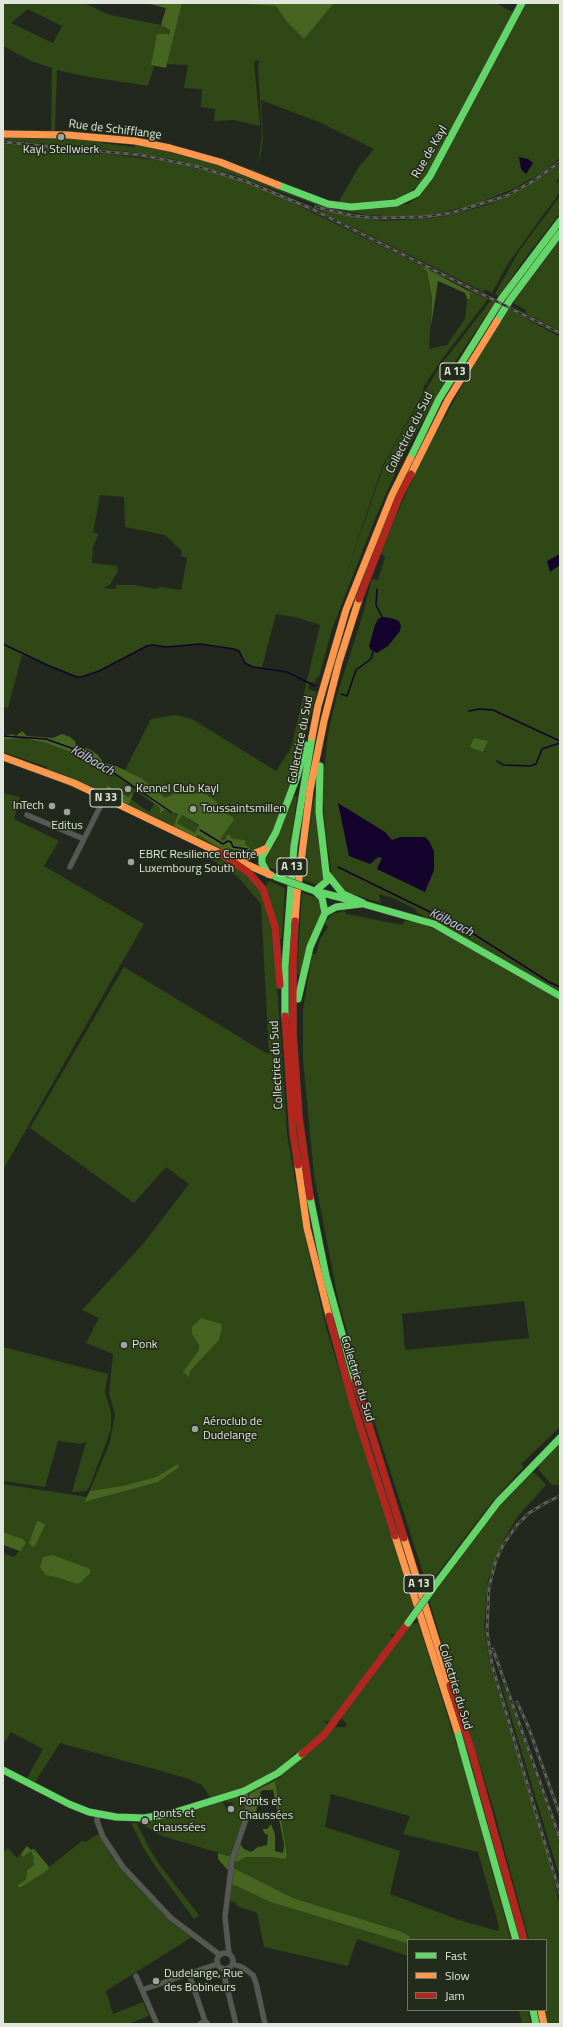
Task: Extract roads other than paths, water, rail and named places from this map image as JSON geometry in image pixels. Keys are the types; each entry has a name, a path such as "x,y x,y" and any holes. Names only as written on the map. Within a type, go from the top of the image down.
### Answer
{"main road":[{"name":"Rue de Kayl","path":"244,172 314,200 334,205 351,207 385,205 411,197 424,185 436,167 522,3"},
{"name":"Rue de Schifflange","path":"3,134 68,135 135,141 205,158 244,172"},
{"name":"Collectrice du Sud","path":"516,1939 463,1749 331,1330 307,1228 298,1173 288,1083 285,1030 286,938 293,853 318,706 346,610 378,525 406,463 439,399 480,330 524,267 560,221"},
{"name":"Collectrice du Sud","path":"524,1939 471,1749 361,1404 326,1276 308,1185 299,1117 294,1034 294,945 297,894 310,790 324,721 339,662 365,581 386,527 413,467 448,400 489,332 530,272 560,234"},
{"name":"A 13","path":"263,888 265,881 272,876 262,863 262,857 265,849 276,832 318,706"},
{"name":"A 13","path":"294,1034 299,991 305,963 318,927 325,914 322,898 313,890 327,881 319,812 320,767 324,721"},
{"name":"N 33","path":"3,757 46,771 105,797 220,853 272,876 313,890"},
{"name":"A 13","path":"220,853 237,857 246,857 265,849"},
{"name":"A 13","path":"220,853 248,872 263,888 275,927 282,1014 285,1030"},
{"name":"A 13","path":"327,874 334,885 343,894 363,903"},
{"path":"313,890 434,924 560,996"},
{"path":"325,914 336,907 363,903"},
{"path":"3,1770 69,1804 98,1814 130,1818 162,1815 213,1802 244,1791 278,1773 324,1735 498,1502 560,1438"},
{"path":"533,2011 536,2024"},
{"path":"541,2011 544,2024"}],"street":[{"path":"70,867 105,797"},
{"path":"27,815 84,839"},
{"path":"226,1970 233,1964 233,1958 229,1954 225,1916 232,1860 247,1816 248,1806 244,1791"},
{"path":"98,1814 97,1821 103,1837 123,1867 171,1918 220,1955 229,1954"},
{"path":"220,1955 217,1959 217,1964 220,1968 226,1970"},
{"path":"142,1990 217,1964"},
{"path":"233,1964 242,1966 252,1975 256,1983 265,2024"},
{"path":"226,1970 226,1979 236,2024"},
{"path":"189,1974 205,2023"},
{"path":"136,1976 157,2024"}],"waterway":[{"path":"377,589 376,605 382,617"},
{"path":"3,644 47,665 77,677 82,677 99,671 147,646 153,645 166,647 200,644 234,649 239,651 245,663 253,667 287,672 315,686"},
{"path":"341,694 347,696 356,670 371,659 373,652"},
{"path":"469,711 479,709 493,710 560,741"},
{"name":"Kälbaach","path":"3,736 46,739 74,749 92,758 171,812"},
{"path":"497,761 503,765 530,766 536,764 542,749 560,743"},
{"name":"Kälbaach","path":"200,830 223,844 228,841 231,842 233,847 247,849"},
{"name":"Kälbaach","path":"338,867 469,931 549,982 560,987"}],"railway":[{"path":"3,142 141,155 199,167 245,181 310,208 560,333"},
{"path":"316,207 355,216 378,218 423,217 451,213 506,196 533,181 560,162"},
{"path":"560,1496 529,1513 517,1525 503,1545 496,1560 489,1587 487,1631 492,1665 560,1894"},
{"path":"493,1649 560,1839"},
{"path":"517,1702 528,1726 560,1815"}],"place":[{"name":"Kayl, Stellwierk","path":"61,137"},
{"name":"Kennel Club Kayl","path":"128,789"},
{"name":"InTech","path":"52,806"},
{"name":"Toussaintsmillen","path":"193,809"},
{"name":"Editus","path":"67,812"},
{"name":"EBRC Resilience Centre Luxembourg South","path":"131,862"},
{"name":"Ponk","path":"124,1345"},
{"name":"Aéroclub de Dudelange","path":"195,1429"},
{"name":"Ponts et Chaussées","path":"231,1809"},
{"name":"ponts et chaussées","path":"145,1821"},
{"name":"Dudelange, Rue des Bobineurs","path":"156,1981"}]}
